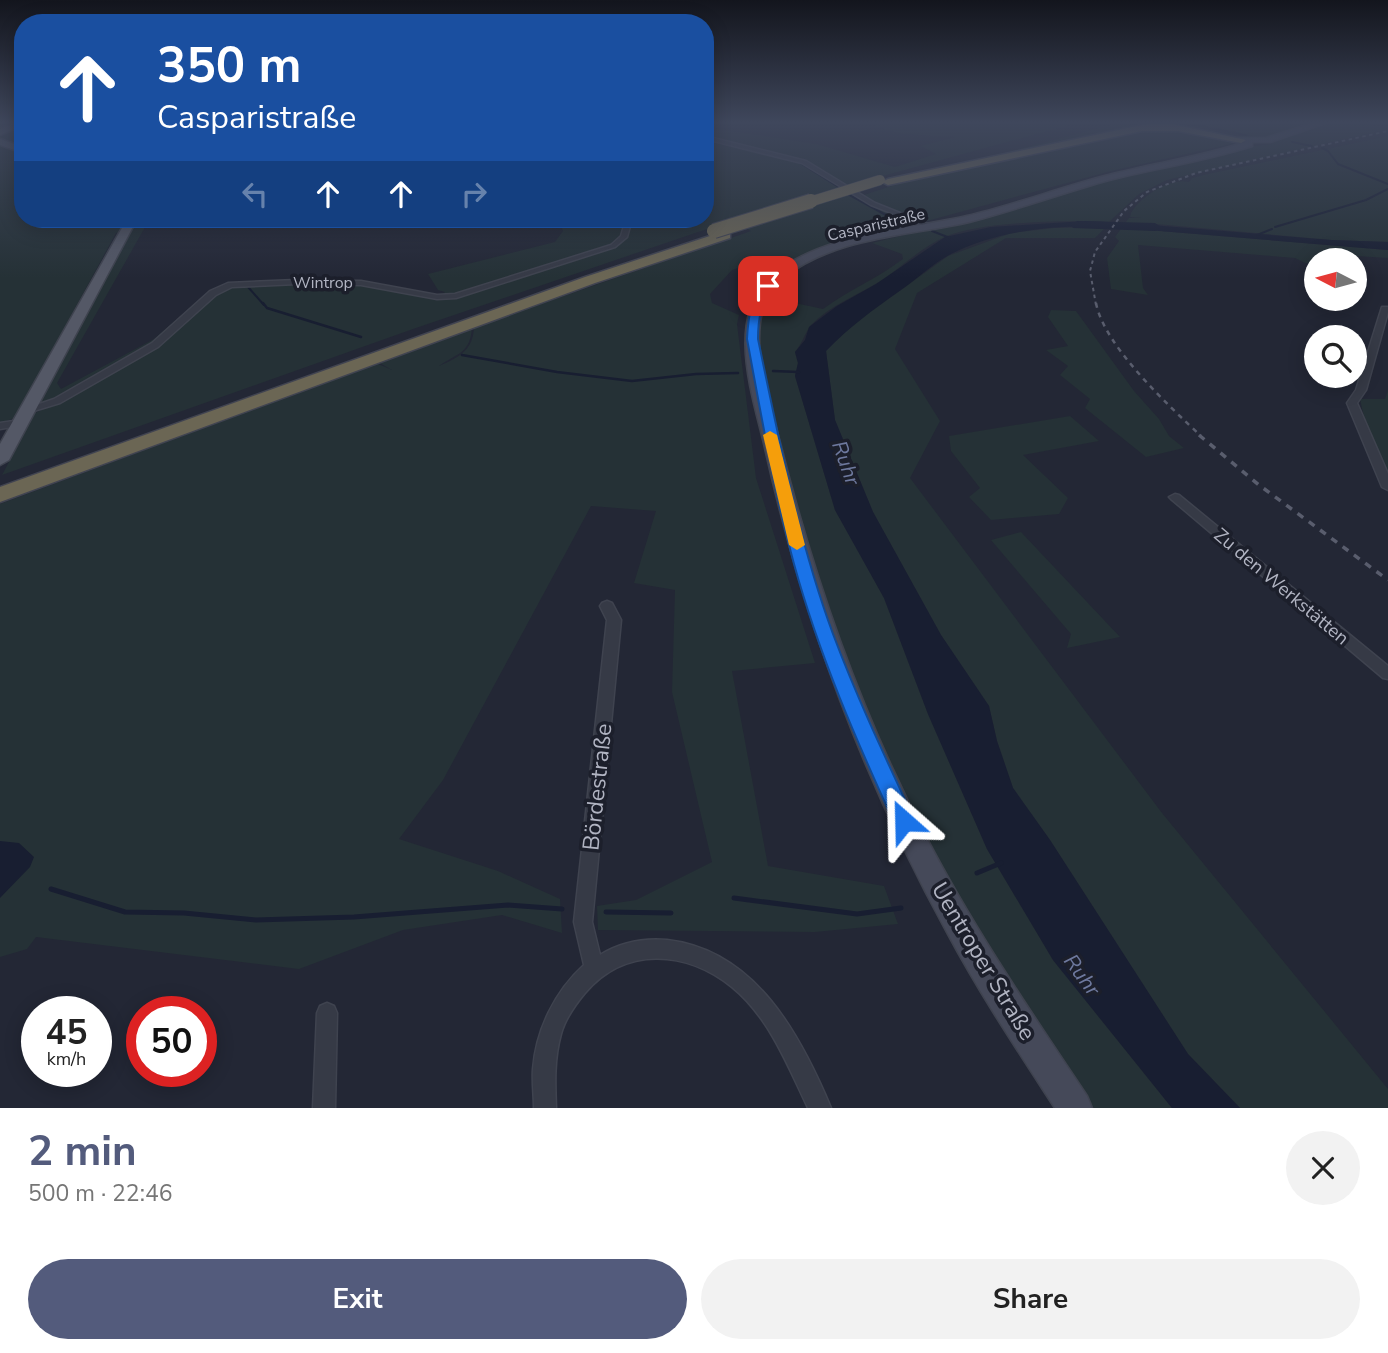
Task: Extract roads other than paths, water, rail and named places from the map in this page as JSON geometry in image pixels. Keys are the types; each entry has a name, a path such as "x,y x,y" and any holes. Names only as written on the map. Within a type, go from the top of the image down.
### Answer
{"highway":[{"path":"0,484 484,310 905,175"},
{"path":"884,181 908,175"},
{"path":"884,181 915,175"},
{"path":"0,495 720,233"}],"main road":[{"name":"Casparistraße","path":"757,373 753,318 763,292 777,277 813,256 994,212 1121,175"},
{"path":"0,460 15,423 128,228"},
{"name":"Uentroper Straße","path":"757,373 802,565 825,635 873,754 944,899 1075,1108"}],"street":[{"path":"825,175 873,204 932,227"},
{"name":"Wintrop","path":"15,423 155,345 213,293 225,287 252,283 361,282 437,297 456,296 613,246 624,237 626,228"},
{"path":"1385,310 1361,390 1352,403 1388,487"},
{"name":"Zu den Werkstätten","path":"1175,497 1388,674"},
{"name":"Bördestraße","path":"594,968 583,922 614,620 607,606"},
{"path":"545,1108 543,1067 548,1038 559,1011 575,987 594,968 611,956 640,948 671,948 702,956 726,970 751,990 778,1026 820,1108"},
{"path":"324,1108 327,1013"}],"water":[{"path":"1109,222 1106,227 1026,231 967,247 937,263 862,319 826,351 835,420 873,512 941,635 989,706 997,741 1013,788 1050,840 1188,1054 1240,1108 1172,1108 1053,960 987,849 928,714 884,598 835,510 795,376 798,363 795,352 805,340 809,327 945,237 991,227"},
{"path":"1127,223 1331,240 1388,242 1388,250 1367,248 1123,228"},
{"path":"0,841 19,843 34,857 30,867 0,898"}],"waterway":[{"path":"819,175 840,188"},
{"path":"1365,175 1388,184"},
{"path":"1275,227 1366,200 1388,189"},
{"path":"846,193 884,214 916,224"},
{"name":"Ruhr","path":"1077,225 1155,227"},
{"name":"Ruhr","path":"1257,235 1272,229"},
{"path":"932,231 950,238"},
{"path":"248,287 264,305"},
{"path":"263,303 267,308 361,337"},
{"path":"462,355 557,372 632,381 696,374 738,373"},
{"path":"773,371 799,372"},
{"path":"977,873 1001,863"},
{"path":"51,889 125,912 184,913 256,920 354,917 508,905 562,909"},
{"path":"734,898 857,914 901,908"},
{"path":"606,912 671,913"}],"railway":[{"path":"1096,305 1090,271 1095,252 1124,211 1147,192 1192,175"},
{"path":"1096,303 1101,320 1124,356 1201,436"},
{"path":"1199,435 1259,485 1388,580"}]}
